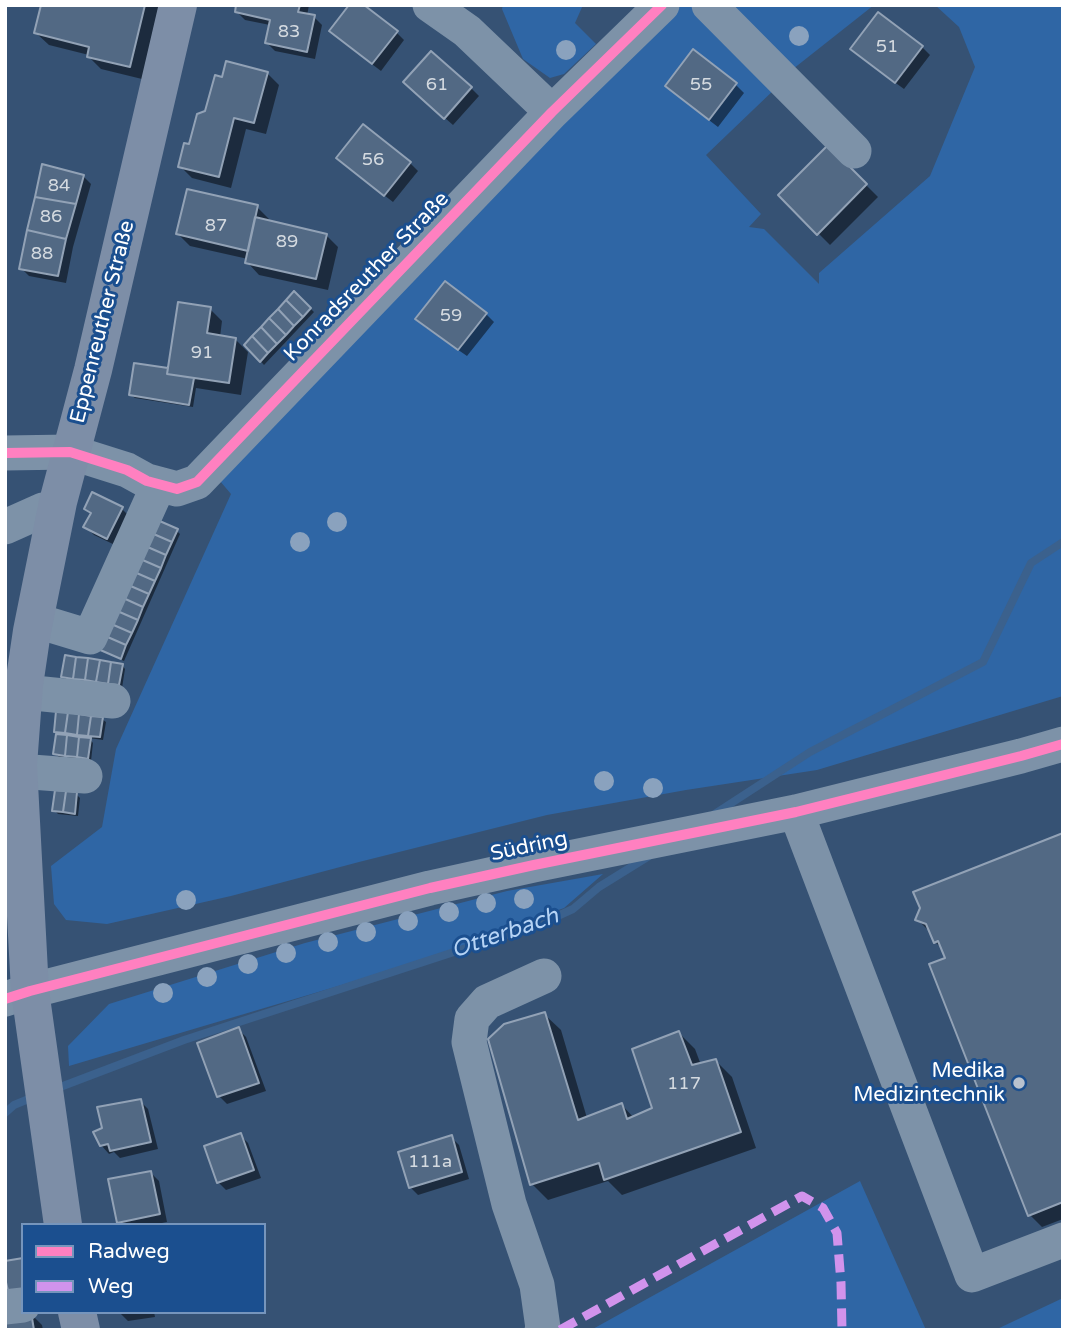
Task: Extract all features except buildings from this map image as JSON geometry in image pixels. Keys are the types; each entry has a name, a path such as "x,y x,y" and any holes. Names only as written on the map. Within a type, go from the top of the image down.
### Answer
{"main road":[{"name":"Eppenreuther Straße","path":"63,1223 39,1063 18,995 18,771 24,692 34,620 56,509 93,370 178,5"}],"street":[{"path":"430,5 474,18 552,113"},
{"name":"Konradsreuther Straße","path":"5,453 70,452 127,470 147,481 177,489 197,482 552,113 662,5"},
{"path":"709,5 854,151"},
{"path":"34,620 90,637 159,484"},
{"path":"5,527 43,510 56,509"},
{"path":"24,692 113,701"},
{"name":"Südring","path":"18,995 430,888 796,812 1063,744"},
{"path":"18,771 85,776"},
{"path":"796,812 972,1275 1063,1240"},
{"path":"542,1330 537,1285 509,1205 470,1042 472,1019 487,1002 544,976"}],"shaded area":[{"path":"503,5 583,5 575,23 596,44 564,74 550,78 523,59 502,9"},
{"path":"677,5 690,5 777,87 706,155 761,214 749,227 764,229 819,284 819,273 930,176 975,67 959,27 935,5 1063,5 1063,696 817,770 547,815 231,896 107,924 66,920 54,904 51,866 102,827 116,749 231,494 214,474"},
{"path":"723,5 874,5 793,69"},
{"path":"603,874 564,908 416,963 69,1066 68,1046 109,1004 305,943 507,891"},
{"path":"860,1181 926,1330 591,1330"},
{"path":"1063,1298 1063,1330 995,1330"}],"waterway":[{"name":"Otterbach","path":"713,815 810,752 983,662 1031,563 1063,542"},
{"name":"Otterbach","path":"55,1089 184,1040 540,924 573,909 599,887 649,856"},
{"name":"Otterbach","path":"5,1113 14,1105 36,1096"}],"marked path":[{"path":"560,1330 802,1196 823,1208 837,1233 842,1330"}],"cycle path":[{"path":"5,453 70,452 127,470 147,481 177,489 197,482 552,112 662,5"},
{"path":"5,999 430,888 796,812 1063,744"}],"place":[{"name":"Medika Medizintechnik","path":"1019,1083"}]}
